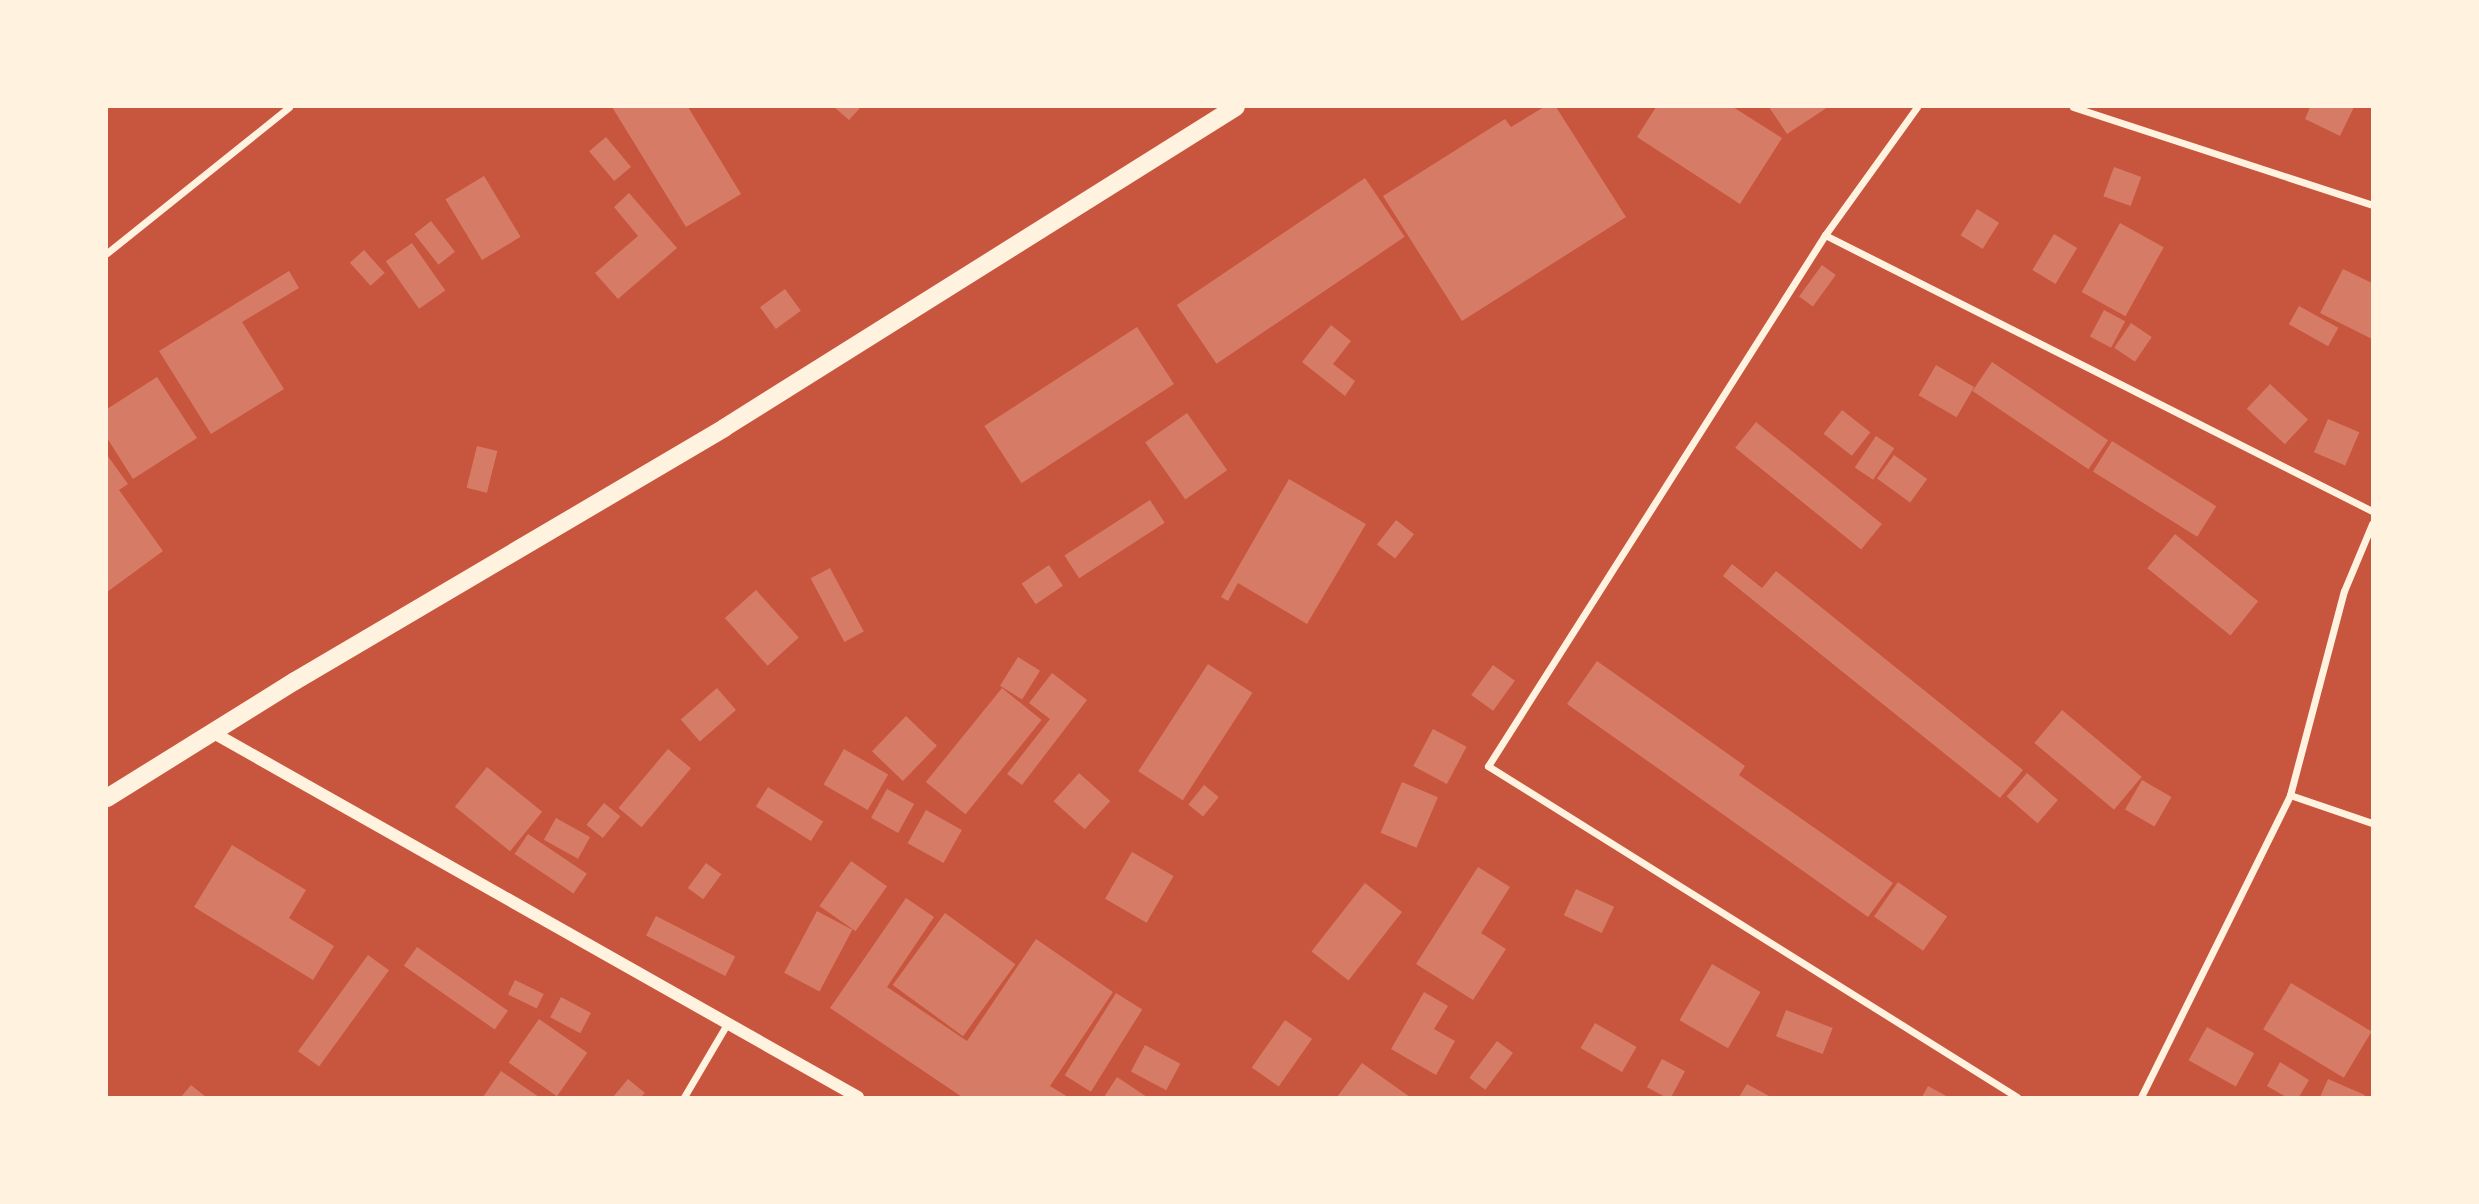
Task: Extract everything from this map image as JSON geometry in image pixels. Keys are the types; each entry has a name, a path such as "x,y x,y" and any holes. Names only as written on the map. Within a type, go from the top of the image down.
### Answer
{"main road":[{"path":"107,799 212,732 724,428 1236,107"}],"street":[{"path":"107,253 289,107"},
{"path":"1917,107 1825,235 1488,766 2017,1097"},
{"path":"2073,107 2372,205"},
{"path":"1825,235 2372,512"},
{"path":"2141,1097 2290,795 2343,592 2372,524"},
{"path":"212,732 858,1097"},
{"path":"2290,795 2372,822"},
{"path":"684,1097 727,1024"}],"building":[{"path":"612,107 688,107 741,194 686,227"},
{"path":"834,107 861,107 849,120"},
{"path":"1544,107 1556,107 1626,217 1462,321 1383,196 1505,119 1511,127"},
{"path":"1656,107 1733,107 1782,138 1740,204 1637,137"},
{"path":"1769,107 1828,107 1787,134"},
{"path":"2310,107 2354,107 2340,136 2305,119"},
{"path":"606,137 631,167 614,181 589,151"},
{"path":"2114,167 2141,177 2131,206 2103,196"},
{"path":"484,176 521,237 482,260 445,199"},
{"path":"1365,178 1405,237 1217,364 1177,305"},
{"path":"629,193 677,248 618,299 595,273 638,236 614,207"},
{"path":"1977,209 1999,223 1983,249 1961,235"},
{"path":"431,221 455,252 438,265 414,234"},
{"path":"2120,223 2164,247 2125,316 2082,292"},
{"path":"2054,234 2077,248 2056,284 2032,270"},
{"path":"412,243 445,291 419,309 386,261"},
{"path":"364,250 385,273 371,286 350,263"},
{"path":"1822,265 1836,275 1813,307 1799,297"},
{"path":"2343,269 2372,283 2372,339 2320,313"},
{"path":"289,271 299,288 242,322 284,389 211,434 159,351"},
{"path":"785,289 801,311 776,329 760,307"},
{"path":"2299,306 2338,328 2328,346 2289,324"},
{"path":"2104,310 2125,321 2111,348 2090,336"},
{"path":"2131,323 2152,337 2135,362 2114,348"},
{"path":"1331,325 1351,341 1333,364 1355,381 1345,396 1302,362"},
{"path":"1137,327 1174,384 1021,483 984,426"},
{"path":"1992,362 2108,440 2088,469 1972,391"},
{"path":"1936,365 1974,387 1957,417 1918,395"},
{"path":"157,377 197,438 133,479 107,438 107,409"},
{"path":"2270,384 2308,419 2285,444 2247,409"},
{"path":"1842,410 1870,432 1852,456 1824,434"},
{"path":"1187,413 1227,470 1185,500 1145,442"},
{"path":"2328,419 2359,432 2345,465 2314,452"},
{"path":"1756,422 1882,524 1861,550 1735,448"},
{"path":"1876,436 1894,448 1873,480 1855,468"},
{"path":"2112,441 2216,506 2197,537 2093,472"},
{"path":"477,446 497,451 487,493 467,488"},
{"path":"107,455 128,484 119,490 163,551 107,592"},
{"path":"1894,455 1927,479 1910,503 1877,478"},
{"path":"1289,479 1366,524 1307,624 1238,583 1228,601 1221,597"},
{"path":"1150,500 1165,523 1079,578 1064,556"},
{"path":"1396,520 1414,534 1395,559 1377,544"},
{"path":"2175,534 2258,601 2230,636 2147,568"},
{"path":"1732,564 1762,588 1776,571 2023,770 2000,798 1723,576"},
{"path":"1049,565 1063,586 1036,604 1022,583"},
{"path":"830,568 864,632 844,642 811,578"},
{"path":"756,590 799,638 768,666 725,618"},
{"path":"1018,657 1040,671 1022,700 1000,686"},
{"path":"1597,661 1745,766 1739,775 1893,883 1868,917 1567,704"},
{"path":"1208,664 1252,693 1183,800 1138,771"},
{"path":"1493,665 1515,681 1493,711 1471,695"},
{"path":"1052,673 1087,700 1022,785 1007,774 1050,719 1029,703"},
{"path":"717,688 736,710 700,741 681,719"},
{"path":"1002,688 1042,720 965,814 926,782"},
{"path":"2062,710 2142,777 2114,810 2034,743"},
{"path":"906,716 937,746 903,781 872,751"},
{"path":"1433,729 1467,747 1447,784 1413,766"},
{"path":"668,749 691,768 641,827 619,808"},
{"path":"844,749 888,774 868,810 824,785"},
{"path":"487,767 542,812 510,851 455,807"},
{"path":"1079,773 1110,801 1085,829 1054,801"},
{"path":"2027,773 2058,800 2038,823 2007,796"},
{"path":"2142,780 2171,797 2154,826 2125,809"},
{"path":"1402,782 1438,797 1416,848 1381,833"},
{"path":"1204,785 1219,797 1203,816 1188,804"},
{"path":"768,787 823,821 811,841 756,807"},
{"path":"887,789 914,804 898,833 871,818"},
{"path":"604,803 620,816 603,838 586,825"},
{"path":"926,810 962,830 943,863 908,843"},
{"path":"556,818 590,837 578,859 544,840"},
{"path":"528,834 587,874 573,894 515,854"},
{"path":"232,845 306,890 289,918 334,946 313,980 194,907"},
{"path":"1132,852 1174,876 1147,923 1105,899"},
{"path":"851,861 887,886 855,931 819,906"},
{"path":"706,863 721,874 703,899 688,888"},
{"path":"1478,867 1510,887 1481,933 1506,949 1473,1000 1416,964"},
{"path":"1898,882 1947,916 1923,951 1874,916"},
{"path":"1365,883 1402,912 1348,980 1311,952"},
{"path":"1576,889 1614,907 1602,933 1564,915"},
{"path":"906,898 934,917 887,987 967,1041 1036,939 1113,992 1050,1086 1068,1097 962,1097 830,1008"},
{"path":"817,911 852,930 819,992 784,973"},
{"path":"945,913 1015,964 963,1036 893,985"},
{"path":"656,916 735,956 725,976 646,936"},
{"path":"417,947 508,1011 495,1030 404,966"},
{"path":"368,955 389,970 319,1067 298,1051"},
{"path":"1712,964 1760,992 1728,1048 1680,1020"},
{"path":"515,980 544,994 537,1008 508,994"},
{"path":"2291,983 2372,1031 2344,1078 2263,1029"},
{"path":"1424,992 1448,1006 1434,1029 1455,1041 1436,1075 1391,1049"},
{"path":"1116,993 1142,1009 1091,1092 1065,1075"},
{"path":"561,997 591,1013 580,1033 550,1017"},
{"path":"1786,1010 1833,1028 1823,1054 1776,1036"},
{"path":"539,1019 587,1053 557,1096 509,1062"},
{"path":"1285,1020 1312,1039 1279,1086 1252,1068"},
{"path":"1595,1023 1637,1047 1622,1072 1580,1048"},
{"path":"2207,1027 2254,1053 2236,1086 2189,1060"},
{"path":"1497,1041 1513,1053 1485,1090 1469,1078"},
{"path":"1145,1045 1180,1064 1166,1090 1131,1071"},
{"path":"1662,1059 1685,1071 1671,1097 1665,1097 1647,1087"},
{"path":"2280,1062 2309,1080 2299,1097 2286,1097 2267,1086"},
{"path":"1362,1063 1410,1097 1337,1097"},
{"path":"501,1071 539,1097 483,1097"},
{"path":"1117,1077 1147,1097 1104,1097"},
{"path":"628,1079 645,1093 641,1097 613,1097"},
{"path":"2328,1079 2365,1095 2320,1097"},
{"path":"1747,1084 1771,1097 1739,1097"},
{"path":"191,1085 206,1097 181,1097"},
{"path":"1928,1086 1948,1097 1922,1097"}]}
